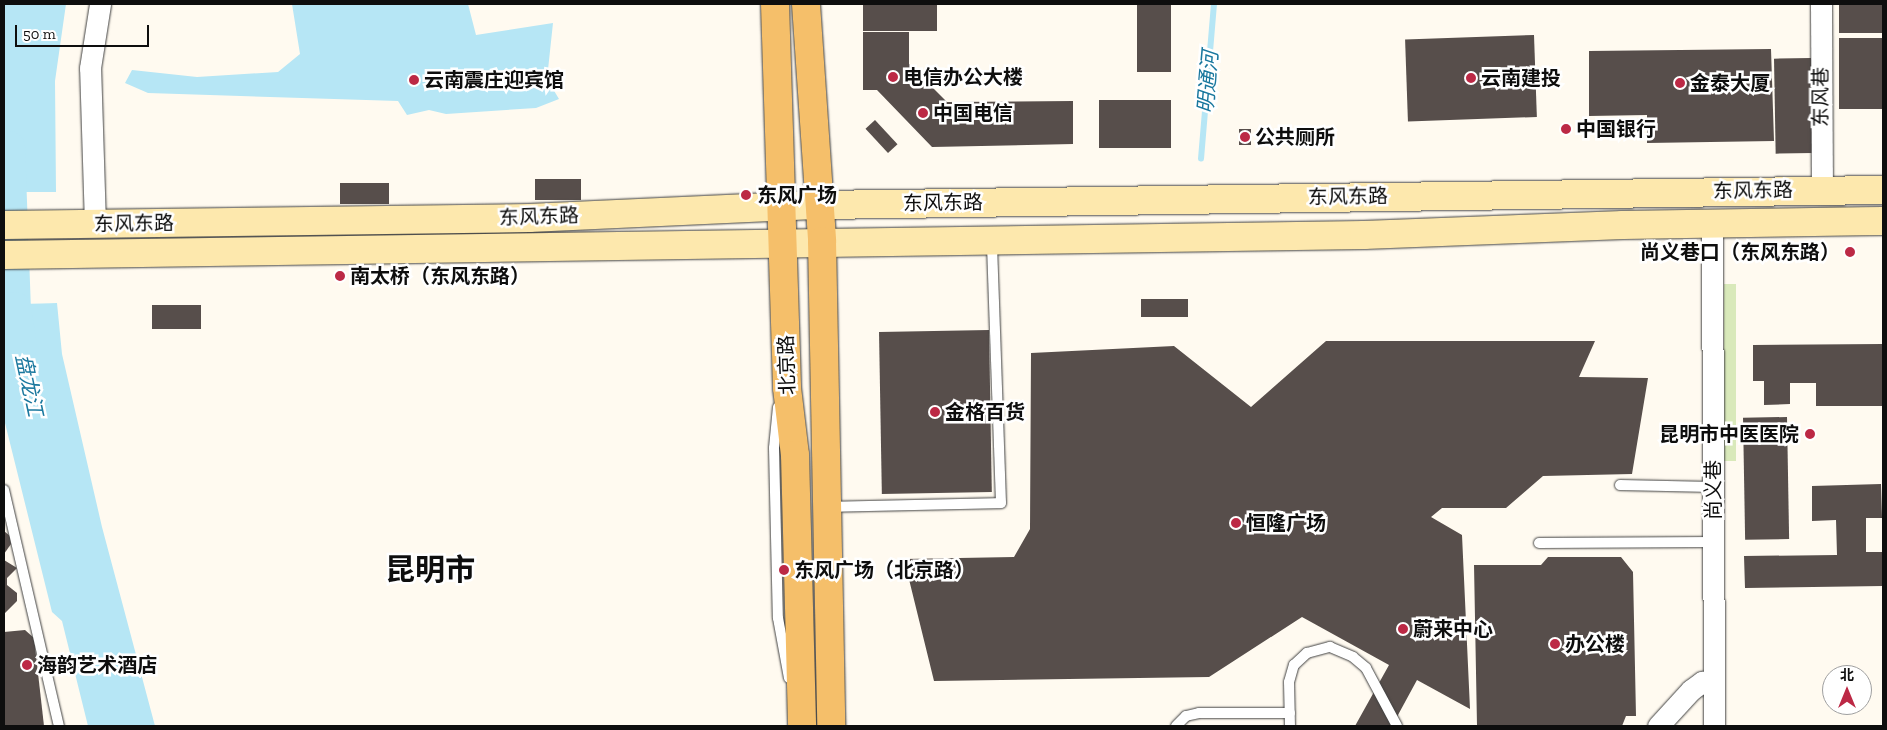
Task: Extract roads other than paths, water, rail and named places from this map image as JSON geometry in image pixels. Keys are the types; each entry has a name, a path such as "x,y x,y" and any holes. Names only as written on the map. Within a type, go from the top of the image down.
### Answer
{"main road":[{"name":"北京路","path":"775,4 783,208 787,388 795,455 801,726"},
{"name":"北京路","path":"806,4 822,241 831,726"},
{"name":"东风东路","path":"4,225 529,218 820,205 1883,190"},
{"name":"东风东路","path":"4,255 822,241 1364,235 1712,224 1883,221"}],"street":[{"path":"95,224 90,68 100,4"},
{"name":"东风巷","path":"1821,4 1822,190"},
{"name":"尚义巷","path":"1712,224 1714,726"},
{"path":"1658,726 1691,690 1702,682 1713,680"}],"lane":[{"path":"827,507 1001,503 992,240"},
{"path":"1620,485 1713,487"},
{"path":"4,490 59,726"},
{"path":"1539,543 1713,542"},
{"path":"1290,726 1289,682 1294,665 1307,653 1330,647 1353,657 1366,668 1397,726"},
{"path":"1176,726 1186,716 1199,713 1290,713"}],"water":[{"path":"4,4 66,4 55,81 56,192 4,192"},
{"path":"292,4 468,4 476,35 553,23 547,79 559,99 536,108 446,114 429,110 407,115 398,101 148,93 125,83 132,70 197,77 278,72 300,54"},
{"path":"57,303 62,354 102,527 155,726 88,726 62,621 52,612 4,419 4,304"}],"waterway":[{"name":"明通河","path":"1201,159 1214,4"},
{"name":"盘龙江","path":"9,147 15,308 21,347"}],"place":[{"name":"电信办公大楼","path":"893,77"},
{"name":"云南建投","path":"1471,78"},
{"name":"云南震庄迎宾馆","path":"414,80"},
{"name":"金泰大厦","path":"1680,83"},
{"name":"中国电信","path":"923,113"},
{"name":"中国银行","path":"1566,129"},
{"name":"公共厕所","path":"1245,137"},
{"name":"东风广场","path":"746,195"},
{"name":"尚义巷口（东风东路）","path":"1850,252"},
{"name":"南太桥（东风东路）","path":"340,276"},
{"name":"金格百货","path":"935,412"},
{"name":"昆明市中医医院","path":"1810,434"},
{"name":"恒隆广场","path":"1236,523"},
{"name":"东风广场（北京路）","path":"784,570"},
{"name":"蔚来中心","path":"1403,629"},
{"name":"办公楼","path":"1555,644"},
{"name":"海韵艺术酒店","path":"27,665"}],"district":[{"name":"昆明市","path":"430,570"}]}
